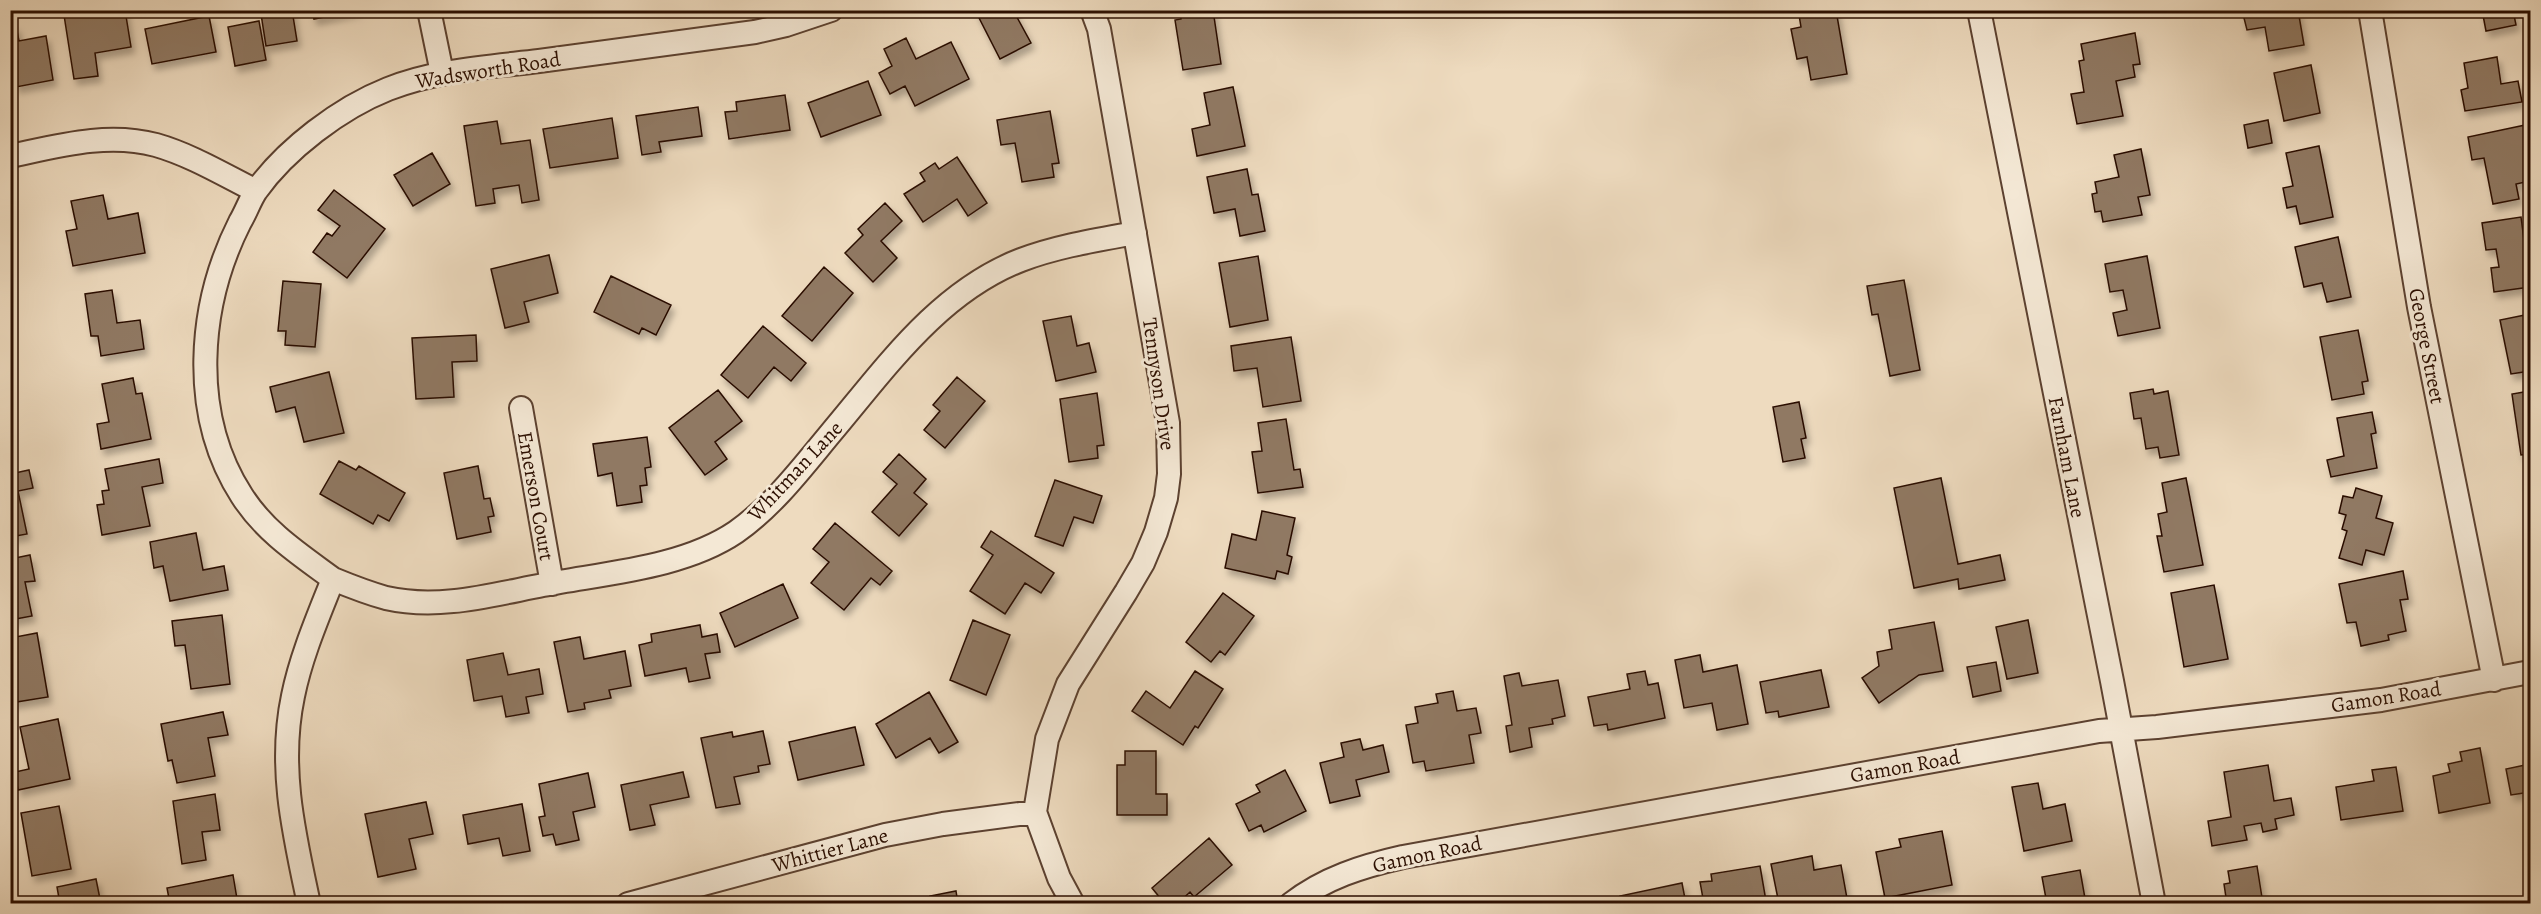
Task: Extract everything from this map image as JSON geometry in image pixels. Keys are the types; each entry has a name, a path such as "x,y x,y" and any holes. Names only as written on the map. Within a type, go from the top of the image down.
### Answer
{"street":[{"path":"429,10 442,74"},
{"name":"Wadsworth Road","path":"333,579 273,535 242,495 221,452 209,402 205,356 212,298 228,247 256,191 302,142 339,114 390,88 442,74 755,32 831,10"},
{"name":"Tennyson Drive","path":"1073,903 1059,878 1035,812 1047,739 1060,701 1085,654 1143,563 1156,532 1166,498 1169,474 1168,423 1099,29 1092,10"},
{"name":"Farnham Lane","path":"1978,10 2154,903"},
{"name":"George Street","path":"2370,10 2419,307 2493,680"},
{"path":"10,156 75,143 127,140 155,145 180,153 256,191"},
{"name":"Whitman Lane","path":"333,579 386,598 442,603 552,584 683,557 712,546 762,512 906,344 949,302 981,280 1020,260 1053,249 1135,233"},
{"name":"Emerson Court","path":"521,408 552,584"},
{"path":"309,903 288,792 288,728 302,661 333,579"},
{"name":"Gamon Road","path":"1291,903 1337,877 1367,866 1403,857 2099,731 2121,731 2381,700 2530,672"},
{"name":"Whittier Lane","path":"628,903 885,835 943,824 1035,812"}],"building":[{"path":"94,10 125,10 131,47 95,53 98,76 74,79 64,15"},
{"path":"292,10 297,41 266,46 261,14"},
{"path":"312,10 358,10 314,19"},
{"path":"975,10 1013,10 1031,43 1000,59"},
{"path":"1180,10 1213,10 1221,64 1183,70 1175,20 1181,19"},
{"path":"1804,10 1836,10 1847,74 1811,80 1807,57 1797,59 1791,29 1801,27 1799,15 1804,14"},
{"path":"2257,10 2298,10 2304,45 2269,51 2265,27 2247,30 2243,14"},
{"path":"2482,10 2513,10 2516,25 2486,31"},
{"path":"209,16 216,52 152,64 145,29"},
{"path":"259,21 266,60 235,66 228,27"},
{"path":"16,26 19,41 46,36 53,80 16,87 13,76 10,77 10,27"},
{"path":"2135,33 2140,64 2133,65 2135,77 2116,81 2123,116 2077,124 2071,94 2084,92 2079,61 2084,60 2081,44"},
{"path":"906,38 916,59 951,42 969,79 915,106 905,86 890,94 879,73 892,66 884,49"},
{"path":"2497,57 2501,84 2518,81 2522,102 2465,111 2461,90 2468,88 2464,63"},
{"path":"2311,65 2320,113 2284,121 2274,73"},
{"path":"868,81 881,115 821,137 808,103"},
{"path":"1233,87 1245,146 1197,156 1192,129 1210,125 1204,93"},
{"path":"785,95 790,130 729,139 725,112 737,111 736,102"},
{"path":"698,107 702,136 659,142 661,152 642,155 636,116"},
{"path":"1050,111 1059,163 1052,164 1054,177 1022,182 1015,143 1001,145 997,120"},
{"path":"612,118 618,158 550,168 543,129"},
{"path":"2268,120 2272,143 2248,148 2244,125"},
{"path":"497,121 501,144 530,140 539,200 522,203 519,185 493,189 495,203 476,206 464,126"},
{"path":"2530,124 2530,149 2526,150 2530,181 2516,184 2519,199 2493,204 2484,158 2472,160 2468,137"},
{"path":"2319,146 2333,217 2300,224 2296,206 2287,208 2283,188 2293,186 2286,153"},
{"path":"2141,149 2150,195 2138,197 2142,215 2103,222 2101,211 2095,212 2092,194 2097,193 2095,182 2119,177 2114,155"},
{"path":"432,153 450,184 413,206 394,175"},
{"path":"957,157 987,203 968,216 957,199 923,222 904,194 925,181 920,173 935,163 939,169"},
{"path":"1247,169 1252,195 1258,194 1265,231 1240,236 1235,209 1214,213 1207,177"},
{"path":"334,190 385,229 347,278 313,252 327,233 332,236 340,226 318,210"},
{"path":"103,195 108,219 138,213 145,253 73,266 66,231 77,229 71,201"},
{"path":"885,203 902,221 881,241 897,258 873,282 845,253 863,235 858,229"},
{"path":"2521,217 2530,287 2494,292 2491,268 2499,267 2496,249 2486,250 2482,223"},
{"path":"2338,237 2351,297 2327,302 2322,283 2304,287 2295,247"},
{"path":"549,255 558,293 524,302 529,322 505,328 491,269"},
{"path":"1258,256 1268,320 1230,327 1219,263"},
{"path":"2147,256 2160,328 2118,336 2113,313 2127,310 2123,290 2110,292 2105,264"},
{"path":"824,267 853,293 812,341 782,316"},
{"path":"611,276 671,305 656,335 642,328 639,334 594,312"},
{"path":"1904,280 1920,370 1890,376 1878,314 1872,315 1867,286"},
{"path":"283,281 321,284 315,347 285,345 286,331 278,331"},
{"path":"112,290 117,323 140,320 144,349 101,356 98,336 91,336 85,294"},
{"path":"2530,314 2530,371 2511,374 2500,320"},
{"path":"1071,316 1077,346 1089,343 1096,372 1056,381 1043,321"},
{"path":"763,326 806,363 791,381 774,367 748,398 721,375"},
{"path":"2358,330 2368,381 2362,382 2364,394 2332,400 2320,337"},
{"path":"476,335 477,361 452,362 454,397 416,399 412,338"},
{"path":"1291,337 1301,401 1263,407 1257,368 1234,371 1231,346"},
{"path":"329,372 344,433 304,442 295,407 276,412 270,387"},
{"path":"957,377 985,401 945,448 924,430 940,411 933,405"},
{"path":"133,378 136,394 142,393 151,439 101,449 97,424 109,422 102,384"},
{"path":"2153,389 2154,394 2168,391 2179,455 2160,458 2158,447 2146,449 2141,418 2134,419 2130,393"},
{"path":"718,390 742,421 715,442 727,459 705,475 669,428"},
{"path":"2530,391 2530,454 2521,455 2512,394"},
{"path":"1097,393 1104,445 1097,446 1098,458 1069,462 1060,399"},
{"path":"1799,402 1806,438 1801,439 1805,458 1783,462 1773,407"},
{"path":"2372,412 2376,433 2371,434 2377,468 2331,477 2327,460 2344,456 2337,418"},
{"path":"1286,419 1294,470 1300,469 1303,487 1258,493 1252,452 1262,451 1258,423"},
{"path":"647,437 651,467 645,468 647,485 640,486 642,502 617,506 612,473 598,476 593,444"},
{"path":"899,454 926,479 914,493 927,504 899,536 872,512 897,484 883,472"},
{"path":"159,459 163,483 142,487 150,526 102,535 97,505 104,504 102,491 109,490 105,469"},
{"path":"339,461 356,470 359,466 405,493 389,521 378,515 373,524 320,494"},
{"path":"478,466 484,499 490,498 494,516 488,517 491,532 457,539 444,473"},
{"path":"29,470 33,488 18,491 27,534 10,537 10,474"},
{"path":"2530,476 2530,509 2525,477"},
{"path":"1941,478 1958,564 2000,555 2005,580 1959,589 1958,579 1914,588 1894,488"},
{"path":"2186,478 2203,565 2164,572 2157,536 2162,536 2158,514 2167,512 2162,483"},
{"path":"1055,480 1102,496 1093,523 1074,517 1063,546 1035,536"},
{"path":"2356,488 2382,496 2376,518 2393,523 2384,555 2366,550 2362,565 2339,558 2347,531 2342,529 2346,515 2339,513 2343,496 2353,498"},
{"path":"1262,511 1295,518 1287,555 1292,557 1288,574 1277,571 1275,579 1225,568 1232,534 1256,540"},
{"path":"835,523 892,571 880,585 871,578 844,610 811,583 829,562 813,549"},
{"path":"991,531 1054,573 1041,593 1025,583 1005,614 970,591 993,555 981,547"},
{"path":"196,533 203,570 224,566 228,590 170,601 163,566 154,568 150,542"},
{"path":"30,555 35,581 25,582 32,616 10,620 10,559"},
{"path":"2403,571 2408,599 2400,600 2406,631 2388,635 2389,640 2361,646 2356,622 2347,623 2339,584"},
{"path":"783,584 798,618 735,647 720,613"},
{"path":"2214,585 2228,659 2184,667 2171,593"},
{"path":"1223,593 1254,616 1225,655 1220,651 1211,662 1186,642"},
{"path":"222,615 230,684 191,689 185,645 175,646 172,621"},
{"path":"973,620 1010,635 986,695 950,680"},
{"path":"2028,620 2038,673 2007,679 1996,627"},
{"path":"1934,622 1943,671 1919,675 1879,703 1862,678 1879,666 1877,652 1892,649 1889,630"},
{"path":"700,625 702,637 717,634 720,652 705,654 710,678 689,682 686,668 645,676 639,645 652,642 651,634"},
{"path":"37,633 48,697 10,703 10,638"},
{"path":"580,637 584,659 625,651 631,686 609,690 611,698 584,703 585,709 568,712 554,642"},
{"path":"503,653 508,675 539,669 543,694 526,697 529,713 506,717 502,696 474,701 467,660"},
{"path":"1700,655 1703,672 1737,665 1748,724 1717,730 1712,703 1684,708 1675,660"},
{"path":"1996,662 2001,691 1973,697 1967,667"},
{"path":"1821,670 1829,707 1779,717 1778,711 1766,713 1760,682"},
{"path":"1195,671 1223,689 1198,728 1195,726 1183,745 1132,711 1146,691 1170,708"},
{"path":"1645,671 1648,685 1658,683 1665,718 1608,730 1607,724 1594,726 1588,697 1630,689 1627,674"},
{"path":"1519,673 1522,686 1558,680 1565,716 1552,719 1553,724 1529,728 1532,747 1510,752 1506,726 1512,725 1504,676"},
{"path":"1453,691 1457,711 1476,708 1481,733 1469,735 1474,763 1426,771 1424,761 1413,763 1406,725 1418,723 1415,707 1438,703 1436,694"},
{"path":"929,692 958,742 939,753 930,738 896,758 876,724"},
{"path":"223,712 228,735 208,738 215,776 177,783 172,760 168,761 161,724"},
{"path":"58,719 70,779 18,790 15,772 29,769 20,727"},
{"path":"855,727 864,765 798,780 789,742"},
{"path":"763,731 770,764 758,766 759,772 734,777 740,804 716,808 701,738 732,732 733,737"},
{"path":"1360,739 1363,750 1383,745 1389,772 1356,780 1360,796 1330,803 1320,763 1344,757 1341,743"},
{"path":"2480,748 2490,803 2439,813 2433,776 2450,772 2448,764 2462,761 2460,752"},
{"path":"1125,751 1156,751 1156,794 1167,794 1167,815 1117,815 1117,765 1125,765"},
{"path":"2530,764 2530,792 2511,795 2506,769"},
{"path":"2268,765 2274,801 2291,798 2294,815 2275,819 2277,829 2263,832 2261,823 2244,826 2247,840 2212,846 2208,821 2231,817 2224,772"},
{"path":"2396,767 2403,811 2341,820 2336,787 2374,781 2372,770"},
{"path":"1285,770 1306,811 1264,832 1261,825 1249,831 1236,804 1260,792 1256,785"},
{"path":"683,772 689,797 650,805 655,825 630,830 621,785"},
{"path":"588,773 595,807 573,812 579,840 556,845 553,834 543,836 539,817 545,816 539,784"},
{"path":"2038,783 2043,809 2065,804 2072,841 2024,851 2012,787"},
{"path":"215,794 220,830 202,832 206,860 182,864 173,801"},
{"path":"426,802 433,834 409,839 416,869 378,877 365,814"},
{"path":"522,804 530,851 503,856 499,838 468,844 463,815"},
{"path":"59,806 71,869 32,876 21,813"},
{"path":"1942,831 1952,885 1885,898 1876,852 1901,847 1899,839"},
{"path":"1209,838 1232,865 1194,897 1190,892 1177,904 1165,904 1152,888"},
{"path":"1812,856 1814,870 1841,865 1848,904 1779,904 1771,864"},
{"path":"1760,866 1766,901 1750,904 1704,904 1700,882 1712,881 1711,874"},
{"path":"2257,866 2263,904 2227,904 2224,884 2230,883 2228,871"},
{"path":"2080,870 2086,904 2047,904 2042,877"},
{"path":"233,875 237,899 217,904 170,904 167,888"},
{"path":"96,879 101,904 60,904 57,887"},
{"path":"1682,883 1686,904 1622,904 1620,896"},
{"path":"956,891 958,904 931,904 930,896"}]}
